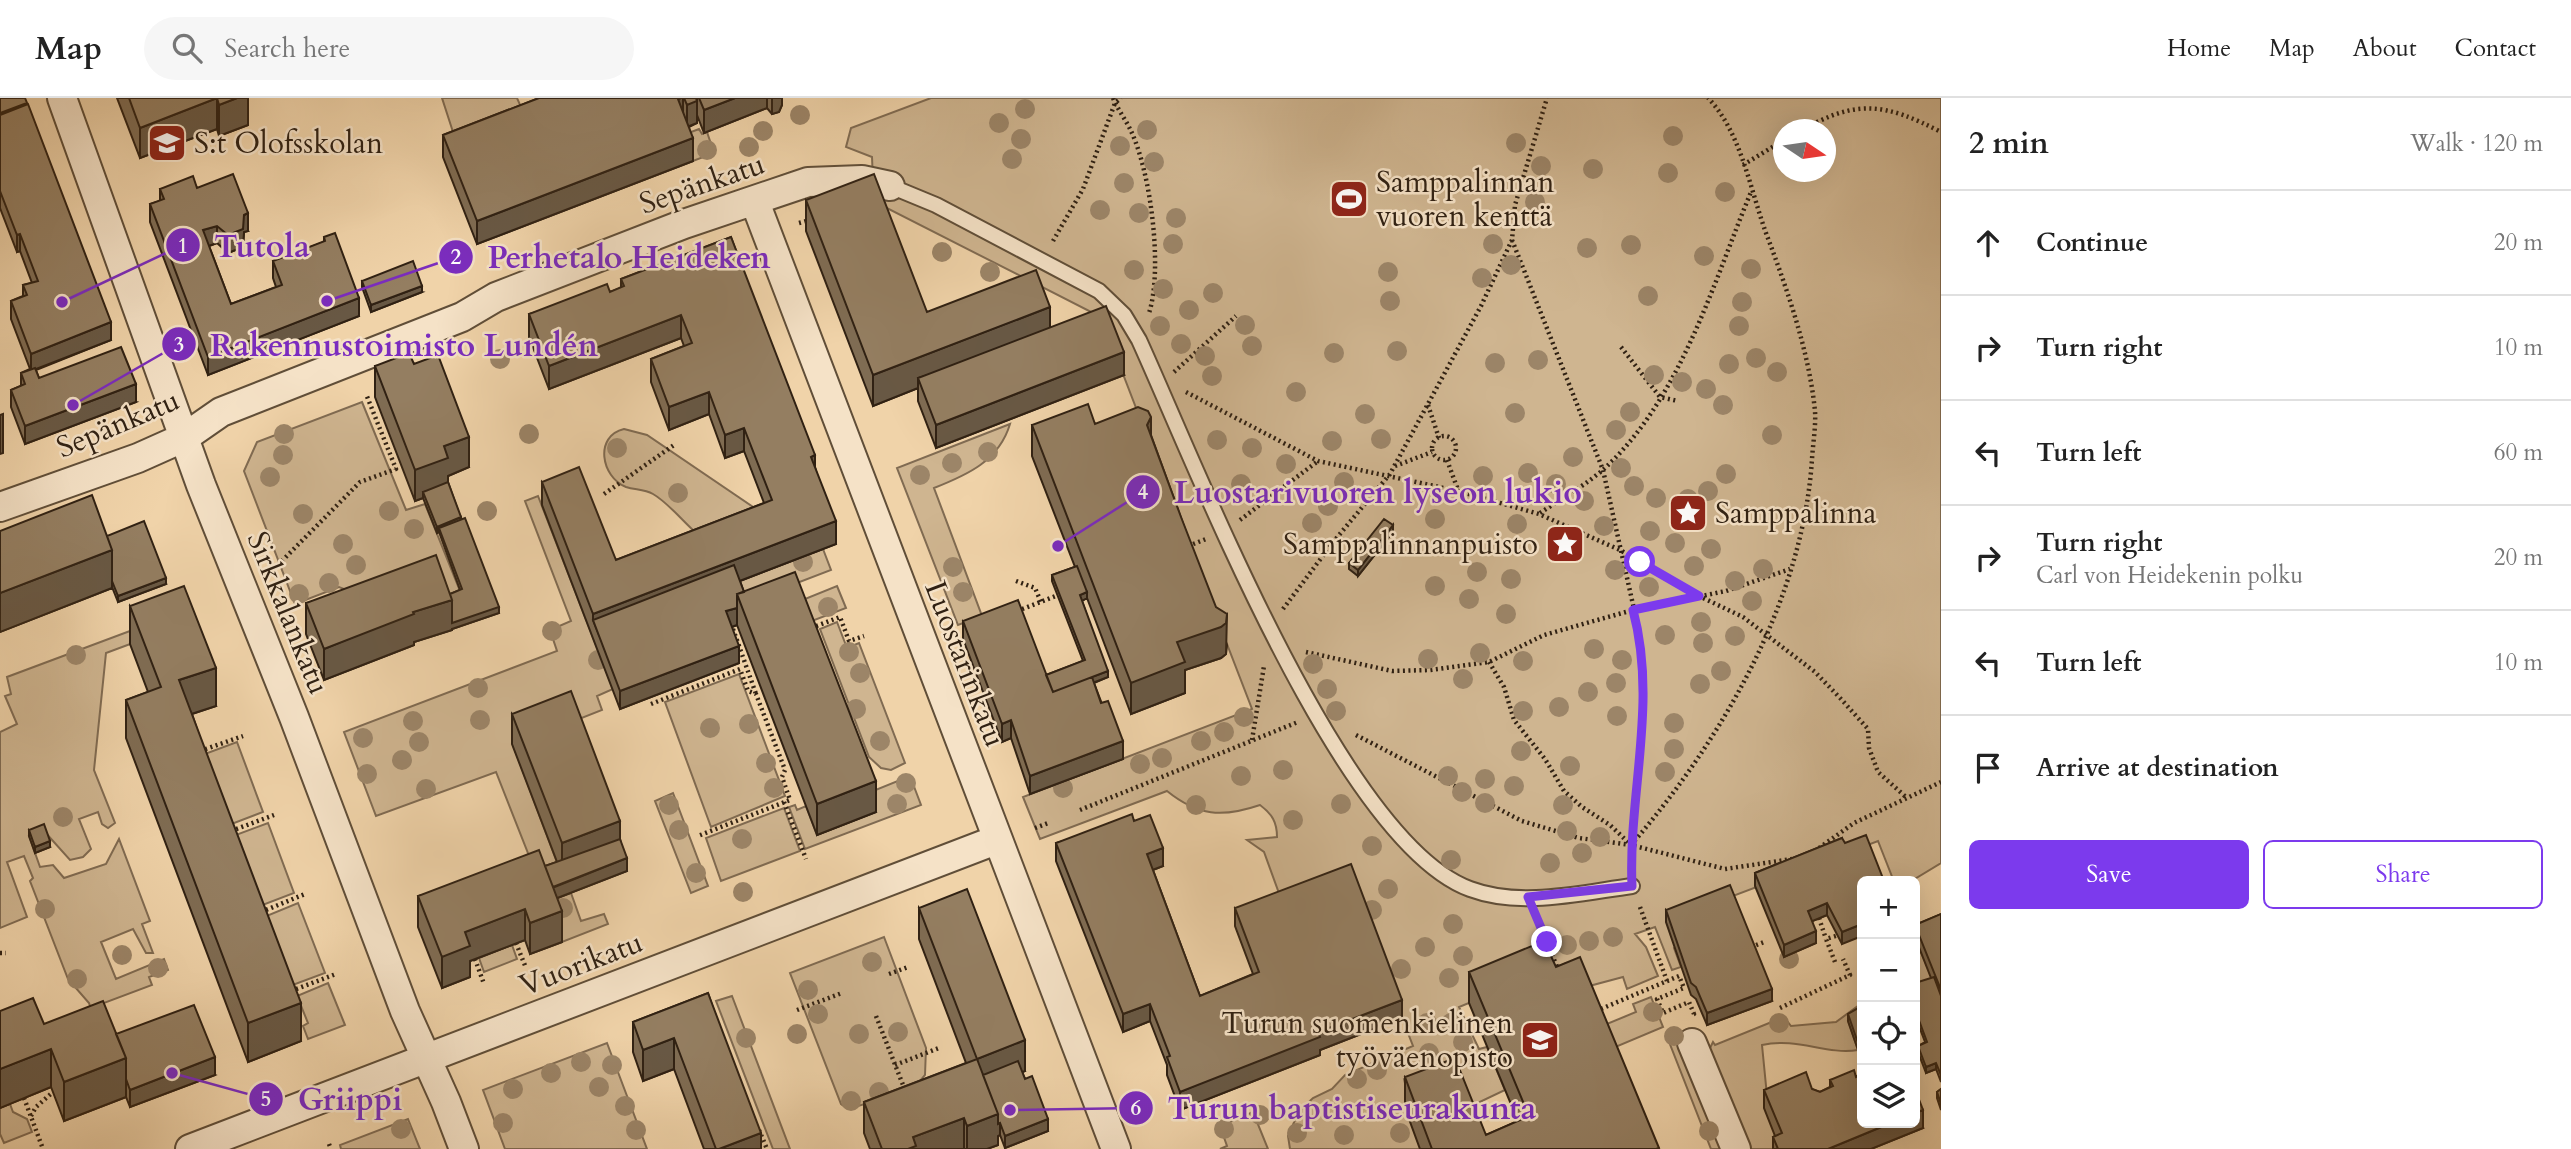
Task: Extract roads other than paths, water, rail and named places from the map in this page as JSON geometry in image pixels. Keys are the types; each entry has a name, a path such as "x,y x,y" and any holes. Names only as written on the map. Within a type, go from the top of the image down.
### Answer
{"street":[{"name":"Sirkkalankatu","path":"62,98 185,437 405,1011 464,1149"},
{"name":"Sepänkatu","path":"0,507 138,458 185,437 221,412 462,317 496,297 684,224 808,182 862,180 890,186"},
{"name":"Luostarinkatu","path":"755,202 1116,1149"},
{"name":"Vuorikatu","path":"190,1149 996,840"},
{"path":"1692,1043 1735,1149"}],"lane":[{"path":"890,186 936,205 1041,258 1099,291 1124,315 1139,340 1224,532 1278,644 1320,721 1353,773 1413,853 1442,875 1470,889 1505,898 1632,886"}],"place":[{"name":"S:t Olofsskolan","path":"167,143"},
{"name":"Samppalinnan vuoren kenttä","path":"1349,199"},
{"name":"Perhetalo Heideken","path":"327,301"},
{"name":"Tutola","path":"62,302"},
{"name":"Rakennustoimisto Lundén","path":"73,405"},
{"name":"Samppalinna","path":"1688,513"},
{"name":"Samppalinnanpuisto","path":"1565,544"},
{"name":"Luostarivuoren lyseon lukio","path":"1058,546"},
{"name":"Turun suomenkielinen työväenopisto","path":"1540,1040"},
{"name":"Griippi","path":"172,1073"},
{"name":"Turun baptistiseurakunta","path":"1010,1110"}]}
